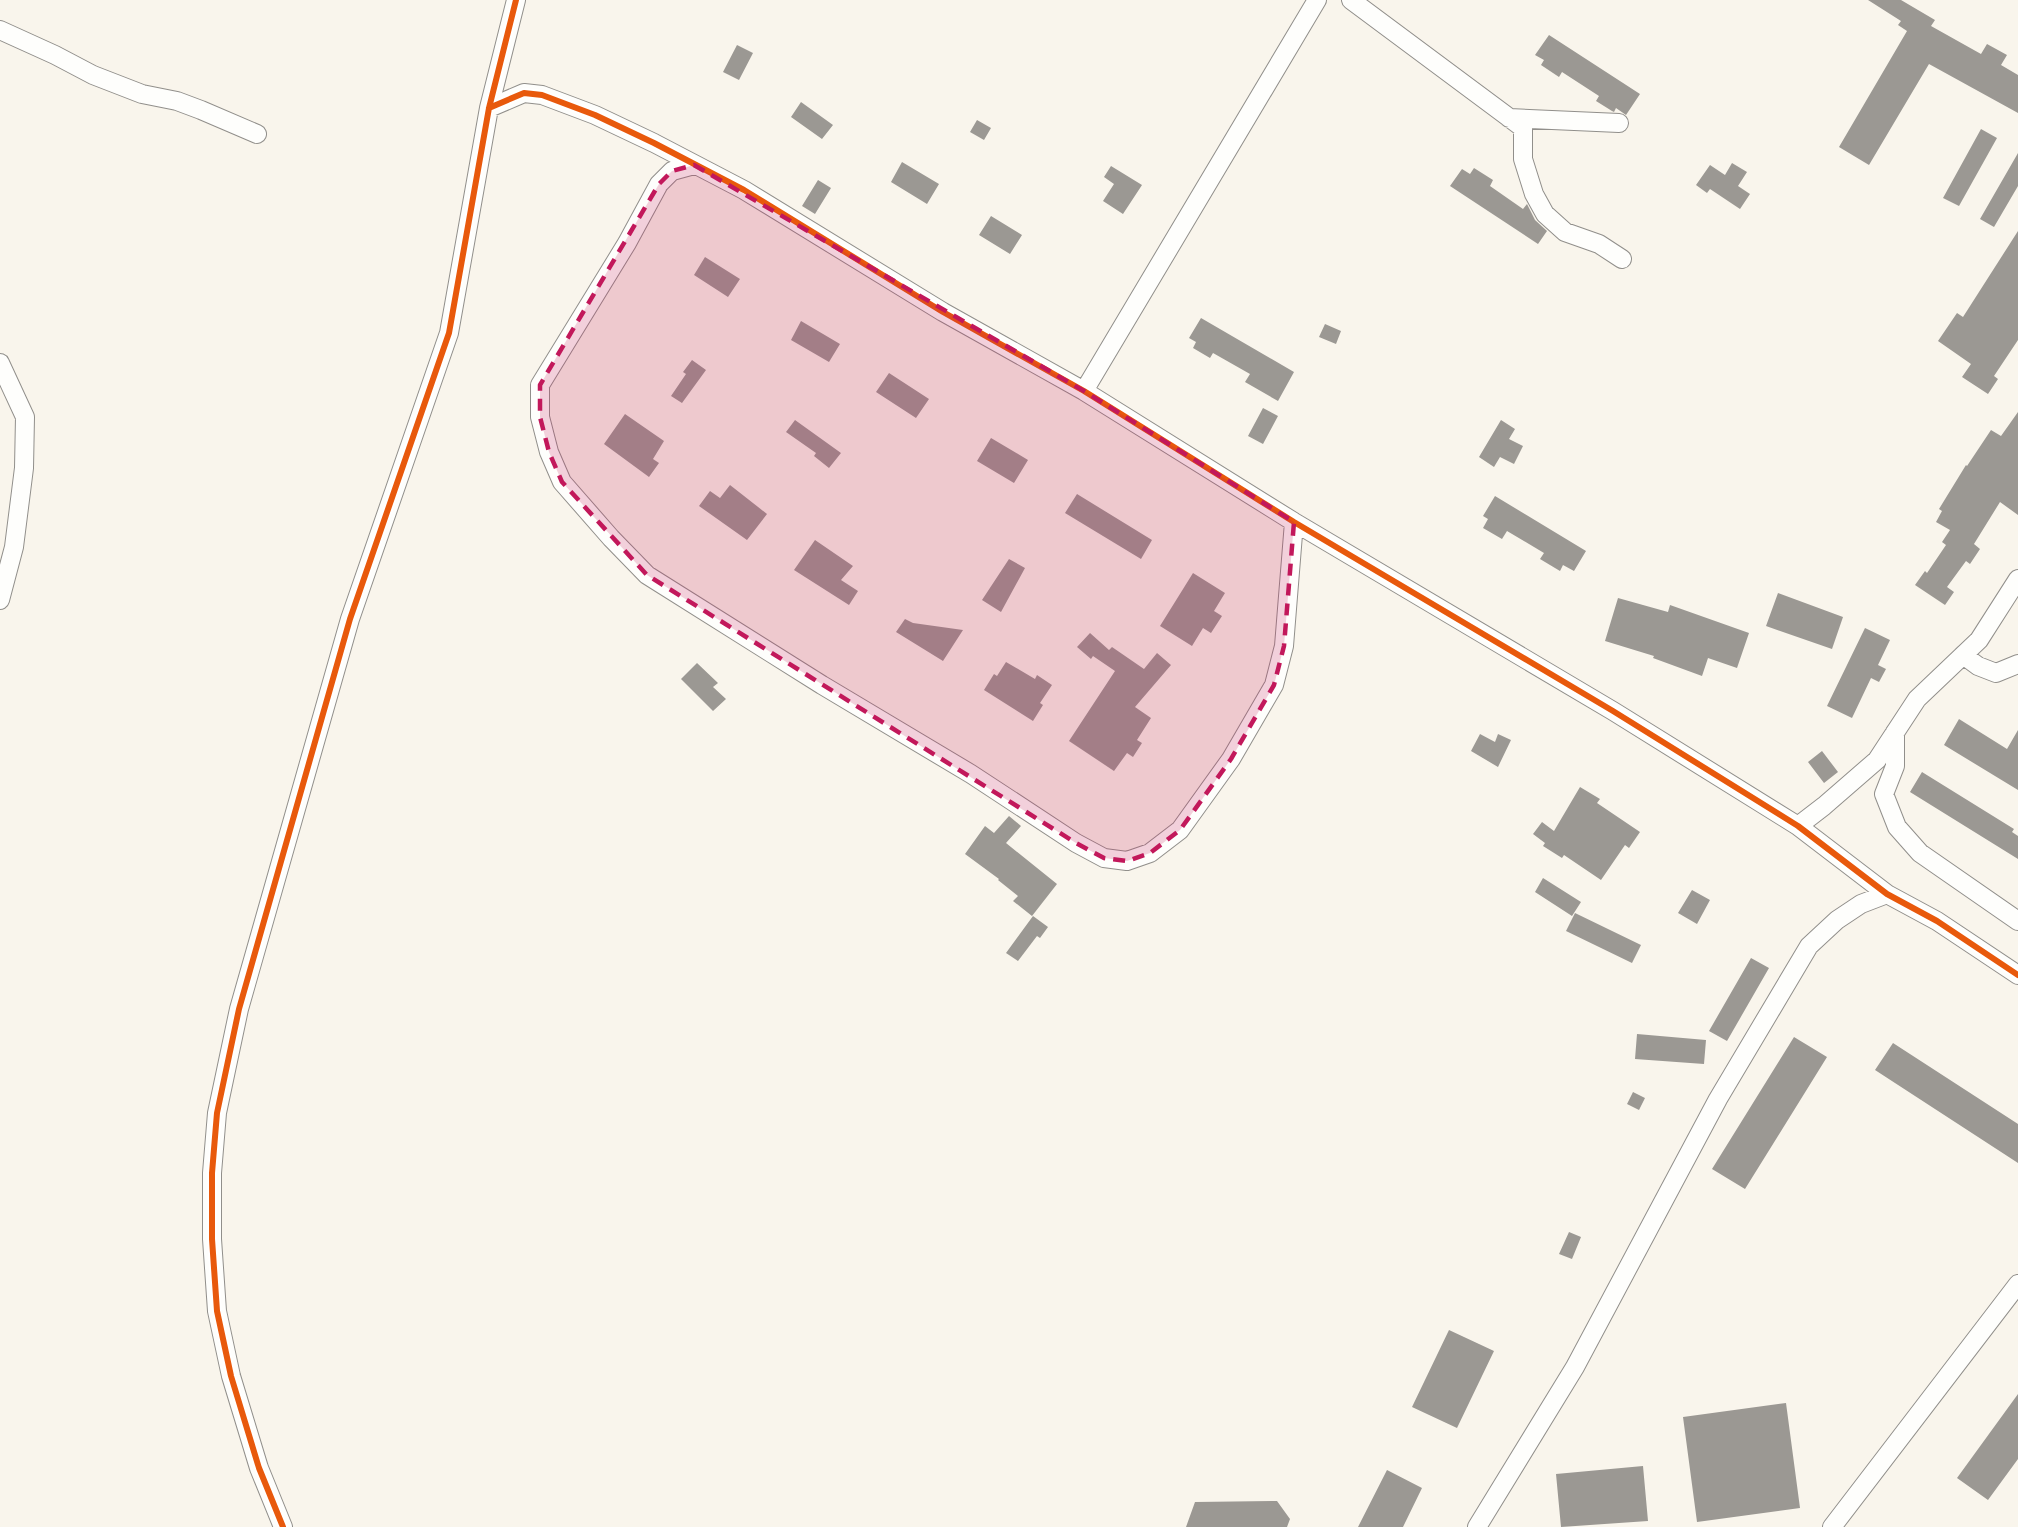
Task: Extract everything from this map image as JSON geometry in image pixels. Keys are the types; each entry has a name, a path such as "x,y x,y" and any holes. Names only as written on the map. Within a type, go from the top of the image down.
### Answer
{"street":[{"path":"283,1527 259,1468 231,1377 217,1311 212,1239 212,1173 217,1113 239,1009 350,619 449,333 489,108 516,0"},
{"path":"1084,391 1317,0"},
{"path":"1351,0 1523,128 1523,159 1534,194 1545,214 1565,232 1599,244 1622,259"},
{"path":"0,30 93,75 142,94 177,101 257,134"},
{"path":"489,108 524,93 542,95 595,115 744,190 943,312 1084,391 1294,522 1613,711 1798,826 1887,894 1937,921 2018,975"},
{"path":"1509,118 1619,123"},
{"path":"694,165 672,171 659,184 627,243 540,385 540,417 549,452 562,482 647,575 812,679 971,774 1076,843 1104,858 1127,861 1150,853 1180,830 1231,759 1274,685 1284,646 1294,522"},
{"path":"0,363 25,417 24,468 14,547 0,600"},
{"path":"1798,826 1877,760 1917,699 1979,640 2018,579"},
{"path":"1963,655 1978,666 1996,673 2018,664"},
{"path":"1895,732 1895,766 1884,795 1897,827 1920,853 2018,921"},
{"path":"1477,1527 1575,1367 1718,1099 1809,946 1837,920 1861,904 1887,894"},
{"path":"1832,1527 2018,1284"}],"highlighted area":[{"path":"694,165 1084,391 1294,522 1284,646 1274,685 1231,759 1180,830 1150,853 1127,861 1104,858 1076,843 647,575 562,482 549,452 540,417 540,385 659,184 672,171"}],"building":[{"path":"1868,0 1901,0 1935,20 1931,26 1981,54 1987,44 2007,55 2001,65 2018,75 2018,113 1929,64 1869,165 1839,147 1907,31 1898,25 1901,21"},
{"path":"1549,35 1640,94 1626,115 1616,108 1614,112 1596,101 1599,96 1562,72 1559,77 1541,65 1544,60 1535,55"},
{"path":"737,45 753,53 739,80 723,72"},
{"path":"801,102 833,125 822,139 791,117"},
{"path":"977,120 991,128 984,140 970,132"},
{"path":"1981,129 1997,138 1959,206 1943,198"},
{"path":"2018,153 2018,186 1994,227 1980,219"},
{"path":"902,162 939,184 927,204 891,182"},
{"path":"1732,163 1747,172 1738,186 1750,194 1740,209 1710,189 1707,193 1696,185 1710,165 1725,175"},
{"path":"1111,166 1142,185 1123,214 1103,201 1114,184 1104,177"},
{"path":"1474,168 1493,180 1490,186 1523,209 1527,204 1535,220 1547,231 1538,244 1450,186 1462,169 1470,174"},
{"path":"818,180 831,188 815,214 802,206"},
{"path":"991,216 1022,235 1010,254 979,235"},
{"path":"2018,231 2018,340 1994,376 1998,379 1988,394 1962,377 1971,364 1938,341 1957,313 1963,317"},
{"path":"705,257 740,279 728,297 694,275"},
{"path":"1201,318 1294,372 1278,401 1245,382 1250,374 1213,353 1210,358 1193,348 1196,342 1189,338"},
{"path":"801,321 840,344 829,362 791,340"},
{"path":"1325,324 1341,331 1336,344 1319,337"},
{"path":"692,360 706,370 682,403 671,396 686,374 683,372"},
{"path":"889,373 929,399 916,418 876,392"},
{"path":"1263,408 1278,416 1263,444 1248,436"},
{"path":"2018,412 2018,515 2000,502 1974,544 1980,549 1970,564 1966,561 1947,587 1954,592 1945,605 1915,585 1925,571 1927,573 1946,545 1942,542 1950,530 1936,522 1942,511 1939,509 1991,430 2001,436"},
{"path":"625,414 664,441 653,459 659,463 649,477 604,444"},
{"path":"795,420 841,453 829,468 814,456 816,453 786,432"},
{"path":"1501,420 1515,429 1509,439 1523,446 1514,464 1500,457 1494,467 1479,457"},
{"path":"991,438 1028,460 1014,483 977,461"},
{"path":"730,485 767,514 747,540 699,506 710,491 720,498"},
{"path":"1077,494 1152,540 1141,559 1065,513"},
{"path":"1495,496 1586,551 1574,571 1563,565 1560,571 1540,559 1544,553 1507,531 1502,539 1483,528 1488,519 1483,516"},
{"path":"815,540 853,566 841,580 858,591 849,605 794,570"},
{"path":"1009,559 1025,568 1001,612 982,600"},
{"path":"1193,573 1225,593 1214,611 1222,616 1211,633 1203,628 1192,646 1160,626"},
{"path":"1778,593 1843,617 1832,649 1766,626"},
{"path":"1618,598 1668,612 1670,605 1749,633 1737,668 1708,658 1702,676 1653,658 1654,656 1605,641"},
{"path":"905,619 913,623 963,630 943,661 896,632"},
{"path":"1865,628 1890,640 1878,665 1886,669 1879,682 1871,678 1852,718 1827,706"},
{"path":"1090,633 1109,650 1112,647 1144,669 1157,653 1171,665 1135,707 1151,718 1137,740 1142,743 1133,757 1127,753 1114,771 1069,741 1115,671 1093,656 1091,659 1077,647"},
{"path":"1006,662 1035,679 1037,675 1052,685 1040,703 1043,705 1033,721 984,690 994,674 997,676"},
{"path":"697,663 718,683 713,687 726,699 713,711 681,679"},
{"path":"1959,719 2007,749 2018,730 2018,790 1944,745"},
{"path":"1480,734 1495,742 1498,734 1511,740 1498,767 1471,751"},
{"path":"1822,751 1838,772 1824,783 1808,762"},
{"path":"1922,772 2014,829 2012,832 2018,836 2018,859 1910,792"},
{"path":"1580,787 1600,799 1597,803 1640,832 1629,848 1625,845 1601,880 1564,855 1562,858 1543,846 1545,843 1533,834 1542,822 1554,831"},
{"path":"1009,816 1021,826 1006,843 1057,884 1032,916 1013,901 1018,896 965,854 985,826 994,833"},
{"path":"1543,878 1581,902 1572,916 1535,892"},
{"path":"1692,890 1710,900 1697,924 1678,913"},
{"path":"1575,913 1641,945 1632,963 1566,931"},
{"path":"1033,916 1048,927 1040,938 1037,936 1018,961 1006,953"},
{"path":"1751,958 1769,968 1727,1041 1709,1031"},
{"path":"1637,1034 1706,1040 1704,1064 1635,1059"},
{"path":"1794,1037 1827,1057 1745,1189 1712,1169"},
{"path":"1893,1043 2018,1124 2018,1163 1875,1070"},
{"path":"1633,1092 1645,1098 1639,1110 1627,1104"},
{"path":"1569,1232 1581,1237 1572,1259 1559,1254"},
{"path":"1449,1330 1494,1351 1457,1428 1412,1407"},
{"path":"2018,1394 2018,1459 1988,1500 1957,1478"},
{"path":"1786,1403 1800,1508 1697,1522 1683,1417"},
{"path":"1643,1466 1648,1521 1561,1527 1556,1474"},
{"path":"1387,1470 1422,1488 1403,1527 1358,1527"},
{"path":"1277,1501 1290,1519 1287,1527 1186,1527 1195,1502"}],"cycle path":[{"path":"283,1527 259,1468 231,1376 217,1311 212,1239 212,1173 217,1113 239,1009 350,619 449,333 489,108 516,0"},
{"path":"489,108 524,93 542,95 595,115 744,190 943,312 1084,391 1294,522 1613,711 1798,826 1887,894 1937,921 2018,975"}]}
